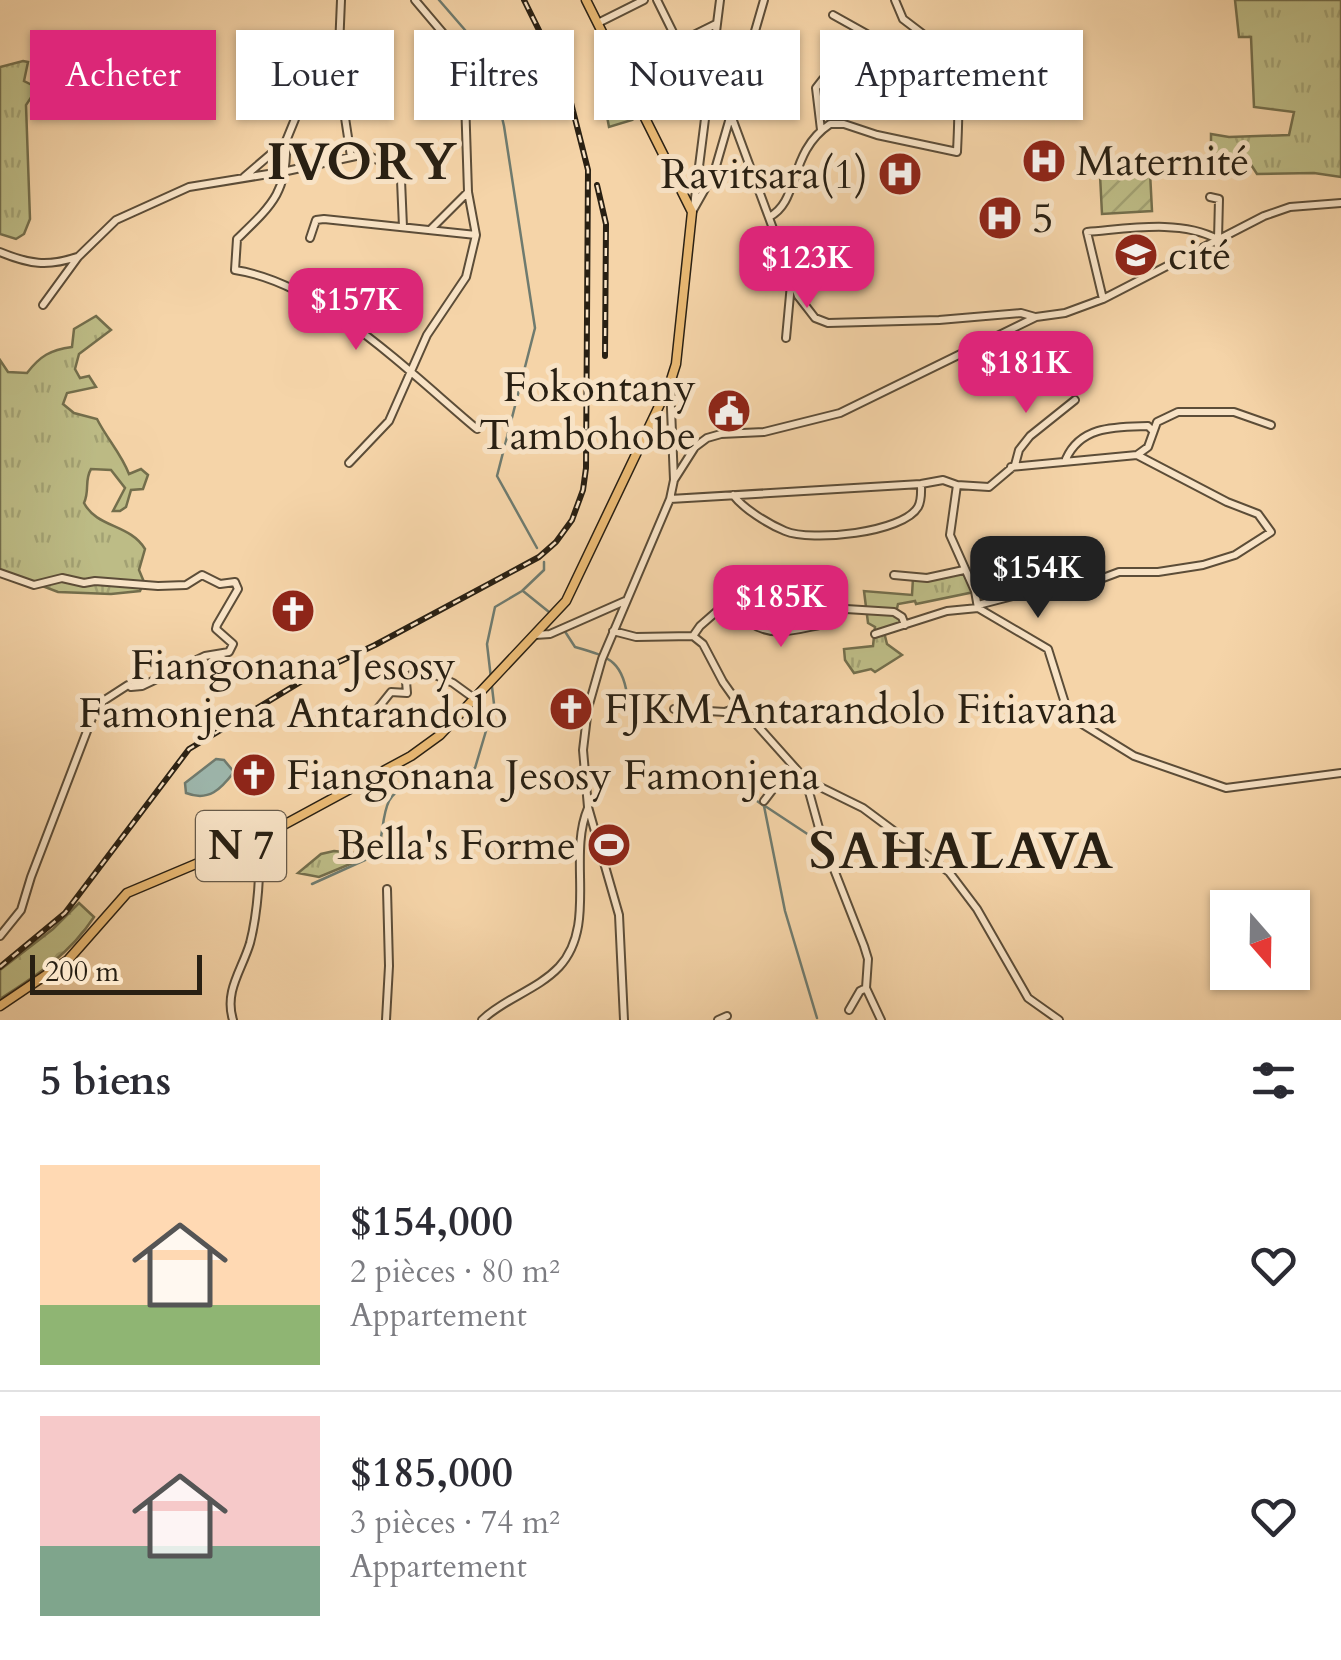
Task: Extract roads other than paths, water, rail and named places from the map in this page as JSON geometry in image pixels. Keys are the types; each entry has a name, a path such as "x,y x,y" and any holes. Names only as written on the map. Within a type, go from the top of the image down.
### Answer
{"main road":[{"path":"589,1 601,30"},
{"path":"646,120 692,212"},
{"name":"N 7","path":"0,1006 68,960 128,893 255,839 411,756 440,735 566,601 670,384 676,364 692,212"}],"street":[{"path":"340,30 341,0"},
{"path":"349,463 389,420 428,335 466,277 476,236 468,192 464,68 448,38 416,0"},
{"path":"598,24 644,0"},
{"path":"657,0 672,30"},
{"path":"716,30 720,0"},
{"path":"756,30 764,0"},
{"path":"895,0 903,19 914,30"},
{"path":"833,16 856,30"},
{"path":"703,30 717,23"},
{"path":"820,82 816,88 821,130"},
{"path":"295,120 286,140 287,171 274,203 238,239 235,270 266,276 319,305 357,330 477,429"},
{"path":"345,120 351,157"},
{"path":"692,212 705,120"},
{"path":"692,212 714,173 731,120"},
{"path":"733,120 792,280 804,308 815,318 828,323 1021,313 1036,317"},
{"path":"769,217 783,209 804,148 830,124 958,152 957,120"},
{"path":"241,179 286,140"},
{"path":"43,305 78,257 116,220 189,187 365,154 394,168 401,180 403,227"},
{"path":"431,230 468,192"},
{"path":"1210,197 1219,199 1218,240"},
{"path":"674,480 695,447 707,438 763,432 840,413 1036,317 1066,314 1103,298 1290,207 1341,203"},
{"path":"310,238 316,220 324,219 476,236"},
{"path":"1103,298 1087,232 1176,229 1206,233 1218,240"},
{"path":"0,252 41,265 78,257"},
{"path":"786,338 792,280"},
{"path":"624,1020 619,915 588,807 583,750 588,708 604,655 670,498 674,480 670,384"},
{"path":"670,498 943,480 956,485 990,487 1011,468 1030,436 1075,400"},
{"path":"1137,455 1148,447 1157,422 1178,412 1238,412 1271,425"},
{"path":"1066,460 1071,448 1108,426 1148,426 1152,430"},
{"path":"875,634 947,611 978,607 1044,588 1079,586 1119,572 1158,572 1204,565 1234,555 1271,532 1258,514 1137,455 1011,468"},
{"path":"733,494 737,501 786,532 833,534 884,529 900,522 921,503 921,484"},
{"path":"956,485 950,535 978,607 1048,649 1070,716 1134,756 1226,788 1341,773"},
{"path":"894,576 927,578 964,570"},
{"path":"0,574 34,585 62,578 84,583 158,586 186,585 202,575 220,584 235,582 238,589 216,625 234,644 229,652 205,656 142,686 128,685 97,705 24,902 0,936"},
{"path":"693,636 732,598 738,598 750,622 769,631 786,632 830,622 830,608 894,612 905,625"},
{"path":"535,635 550,634 626,600"},
{"path":"614,632 636,637 693,636 704,644 740,704 803,777 863,808 949,872 977,910 1028,998 1059,1020"},
{"path":"375,712 391,692 407,693 405,670 412,664 475,699"},
{"path":"674,708 725,712 740,704"},
{"path":"764,801 783,776 790,780 803,777"},
{"path":"803,777 868,960 866,988 880,1020"},
{"path":"482,1020 504,1002 544,980 570,952 579,912 582,823 588,807"},
{"path":"233,1020 230,994 251,940 259,855 255,839"},
{"path":"386,889 386,1020"},
{"path":"848,1010 866,988"},
{"path":"718,1020 727,1016"}],"waterway":[{"path":"439,0 478,45 491,71 504,126 535,328 497,476 537,548"},
{"path":"312,884 376,855 386,807 399,790 411,785 448,782 475,768 494,704 487,644 495,607 522,591 544,570 544,562"},
{"path":"523,591 549,612"},
{"path":"564,630 575,647 614,663 623,678 628,702"},
{"path":"757,801 764,806 785,911 817,1018"},
{"path":"765,806 818,841"}],"railway":[{"path":"0,967 65,913 189,749 317,672 539,557 572,520 586,468 588,170 567,87 524,0"},
{"path":"597,185 606,224 605,356"}],"place":[{"name":"Maternité","path":"1044,161"},
{"name":"Ravitsara(1)","path":"900,174"},
{"name":"5","path":"1000,218"},
{"name":"cité","path":"1136,255"},
{"name":"Fokontany Tambohobe","path":"729,411"},
{"name":"Fiangonana Jesosy Famonjena Antarandolo","path":"293,611"},
{"name":"FJKM Antarandolo Fitiavana","path":"571,709"},
{"name":"Fiangonana Jesosy Famonjena","path":"254,775"},
{"name":"Bella's Forme","path":"609,845"}],"district":[{"name":"IVORY","path":"363,163"},
{"name":"SAHALAVA","path":"962,852"}]}
